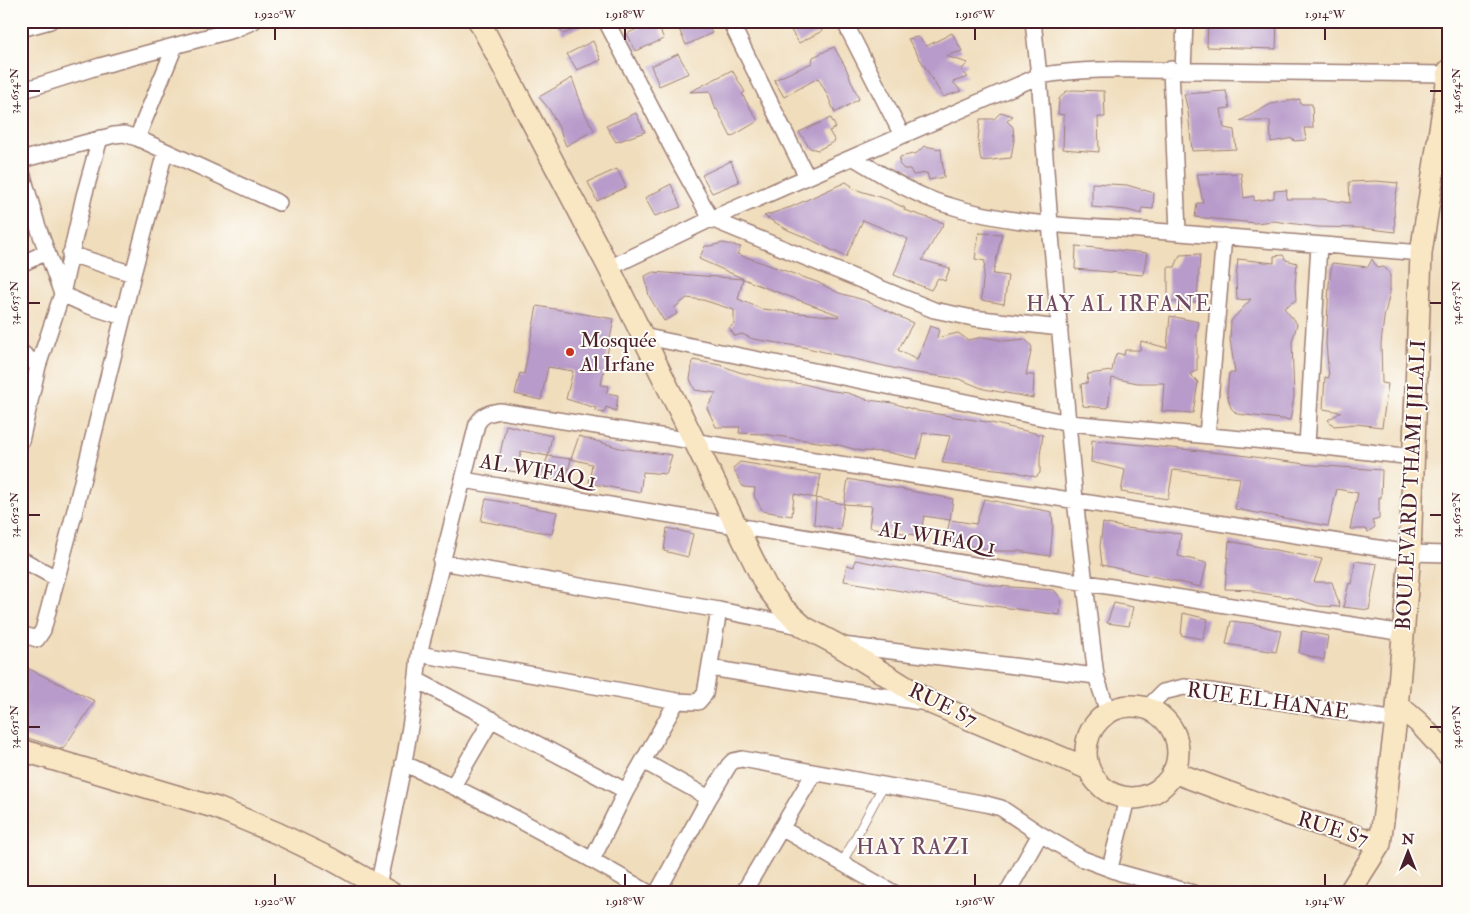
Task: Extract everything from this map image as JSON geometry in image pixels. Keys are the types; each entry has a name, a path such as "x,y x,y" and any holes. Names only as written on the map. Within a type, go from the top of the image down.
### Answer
{"street":[{"path":"21,29 50,21"},
{"path":"21,91 100,66 233,30 254,21"},
{"name":"RUE S7","path":"479,21 609,268 766,586 782,607 804,627 836,644 933,704 1088,769"},
{"path":"606,21 711,219 934,310 973,318 1060,328"},
{"path":"730,21 807,177"},
{"path":"844,21 902,135"},
{"path":"1033,21 1084,584 1096,676 1108,712"},
{"path":"1178,232 1177,70 1185,21"},
{"path":"137,138 175,46"},
{"path":"609,268 711,219 1039,76 1063,71 1111,68 1448,74"},
{"name":"BOULEVARD THAMI JILALI","path":"1349,893 1380,844 1397,712 1410,553 1421,253 1449,70"},
{"path":"21,160 100,138 124,134 137,138 279,203"},
{"path":"21,442 38,366 62,294 70,254 100,138"},
{"path":"21,634 37,638 41,634 73,518 132,274 165,152"},
{"path":"854,158 902,187 944,204 1001,218 1050,224 1178,232 1421,253"},
{"path":"21,169 62,294 86,305 123,317"},
{"path":"1207,436 1224,236"},
{"path":"1307,445 1320,245"},
{"path":"21,264 47,252"},
{"path":"70,254 132,274"},
{"path":"642,336 1069,423 1414,457"},
{"path":"21,352 38,366"},
{"path":"21,750 217,808 277,833 329,858 384,889 417,680 419,654 441,562 464,480 477,424 482,416 500,410 1410,553 1449,554"},
{"name":"AL WIFAQ 1","path":"464,480 1084,584 1404,633"},
{"path":"21,559 56,578"},
{"path":"441,562 719,610 804,627"},
{"path":"419,654 677,701 698,702 705,694 719,610"},
{"path":"836,644 1096,676"},
{"path":"710,668 933,704"},
{"path":"417,680 626,791"},
{"name":"RUE EL HANAE","path":"1148,708 1162,692 1184,687 1397,712"},
{"path":"592,860 626,791 677,701"},
{"path":"1128,707 1148,708 1161,716 1171,728 1177,742 1177,758 1173,772 1164,785 1152,794 1127,799 1108,792 1096,782 1088,769 1086,757 1088,737 1098,721 1108,712 1128,707"},
{"path":"1397,712 1419,723 1449,756"},
{"path":"453,786 492,719"},
{"path":"657,893 708,798 733,760 742,759 1001,808 1040,834 1083,858 1193,893"},
{"path":"643,761 708,798"},
{"path":"403,764 453,786 592,860 649,893"},
{"name":"RUE S7","path":"1173,772 1284,813 1380,844"},
{"path":"743,893 814,773"},
{"path":"1110,868 1127,799"},
{"path":"781,828 894,893"},
{"path":"1007,893 1040,834"}],"lane":[{"path":"842,863 884,786"}],"building":[{"path":"554,21 594,21 563,34"},
{"path":"652,21 656,21 664,39 636,51 627,34"},
{"path":"697,21 706,21 712,33 686,45 679,29"},
{"path":"785,21 817,21 822,31 799,43"},
{"path":"1208,21 1277,21 1276,49 1207,47"},
{"path":"952,33 962,51 946,56 968,63 961,70 968,77 953,82 961,91 943,97 908,39 918,37 927,46"},
{"path":"593,41 601,60 577,70 567,54"},
{"path":"834,47 845,66 859,99 835,113 818,78 784,97 774,80 812,63 813,57"},
{"path":"678,54 689,73 659,86 651,66"},
{"path":"732,70 745,92 742,94 758,121 731,137 716,110 710,91 690,92"},
{"path":"572,78 585,114 594,130 566,146 549,109 539,97"},
{"path":"1072,90 1104,91 1105,117 1098,117 1099,152 1063,149 1064,115 1058,114 1059,99 1065,92"},
{"path":"1226,91 1230,108 1221,109 1224,128 1234,130 1236,149 1192,151 1188,111 1184,94"},
{"path":"1300,99 1300,104 1312,104 1313,128 1304,128 1306,140 1294,141 1293,138 1271,142 1270,121 1240,121 1271,104"},
{"path":"1001,112 1013,116 1007,121 1013,127 1014,140 1011,158 981,161 978,141 980,119 994,119"},
{"path":"636,113 645,132 616,142 606,126"},
{"path":"831,118 836,128 829,131 835,141 818,150 810,148 799,132"},
{"path":"924,146 941,149 944,177 929,180 927,173 913,175 910,169 904,169 899,164 900,157 917,153"},
{"path":"731,161 739,182 712,193 702,175"},
{"path":"617,169 626,187 597,201 588,182"},
{"path":"1241,173 1244,198 1254,196 1254,201 1274,198 1274,191 1287,190 1286,199 1322,199 1350,203 1349,182 1376,181 1398,183 1394,207 1395,232 1363,228 1318,227 1274,221 1255,223 1195,217 1197,203 1203,203 1197,174"},
{"path":"846,182 852,186 851,188 886,199 905,208 904,210 944,223 922,260 950,268 945,281 938,278 931,290 894,275 908,239 863,220 846,257 788,230 764,216 791,207"},
{"path":"1092,183 1127,185 1154,193 1153,209 1142,208 1142,214 1127,210 1092,207"},
{"path":"671,184 681,207 655,216 645,198"},
{"path":"979,233 1002,234 993,274 1008,276 1004,304 981,300 985,261 975,259"},
{"path":"723,243 741,247 737,254 817,282 839,293 864,300 913,323 898,350 917,360 930,326 939,329 937,338 958,333 968,340 984,337 1005,341 1025,339 1032,347 1026,375 1034,375 1033,398 984,389 959,379 910,372 803,347 753,339 742,334 735,336 729,328 734,324 734,310 703,300 687,298 674,308 677,314 664,321 649,296 645,276 653,272 743,279 738,299 762,309 838,317 839,315 753,283 699,259 705,246"},
{"path":"1076,246 1147,253 1143,275 1075,269"},
{"path":"1200,254 1197,302 1168,302 1168,267 1175,267 1180,255"},
{"path":"1283,255 1286,260 1297,263 1296,300 1284,308 1297,324 1292,342 1294,397 1290,420 1237,414 1231,408 1227,394 1229,373 1235,373 1230,339 1231,321 1251,299 1237,300 1236,279 1238,259 1274,263 1274,256"},
{"path":"1372,259 1377,268 1384,267 1390,273 1390,292 1381,344 1382,383 1388,384 1382,427 1356,424 1334,426 1328,420 1341,412 1323,409 1325,377 1329,378 1326,343 1332,263 1368,267"},
{"name":"Mosquée Al Irfane","path":"537,306 614,319 601,385 609,386 606,393 618,395 616,411 606,407 604,413 595,411 596,408 566,399 573,371 548,367 541,400 515,394 520,373 524,374"},
{"path":"1170,316 1199,322 1197,333 1197,370 1190,374 1198,382 1193,413 1162,411 1164,383 1138,383 1112,378 1108,408 1083,406 1081,384 1087,383 1088,374 1112,371 1117,353 1124,355 1125,350 1140,350 1141,341 1167,348"},
{"path":"693,360 720,365 739,372 781,382 804,384 848,393 868,400 893,403 918,411 987,422 1043,435 1040,473 1036,477 1013,471 942,463 950,436 923,433 917,459 887,452 861,451 839,445 763,434 739,433 740,427 716,427 707,408 716,393 695,390 690,379"},
{"path":"506,425 552,436 548,456 521,451 517,472 497,469"},
{"path":"579,436 620,448 672,455 666,474 643,472 640,493 589,483 592,464 571,459"},
{"path":"1092,440 1240,455 1312,465 1382,470 1379,519 1372,521 1375,527 1368,532 1365,529 1350,529 1358,493 1337,489 1328,526 1235,509 1240,478 1173,470 1168,499 1121,492 1125,470 1091,462"},
{"path":"548,456 571,459 565,482 540,477"},
{"path":"740,462 821,475 816,498 794,494 792,516 763,511 754,496 755,488 743,487 733,468"},
{"path":"848,479 953,499 950,520 924,516 920,536 869,527 872,506 844,504"},
{"path":"816,498 844,504 840,530 814,524"},
{"path":"486,499 557,512 552,534 481,521"},
{"path":"984,499 1052,512 1053,525 1050,556 1018,551 998,551 945,541 950,520 976,524"},
{"path":"1103,523 1126,528 1181,534 1178,556 1207,563 1201,587 1102,565 1100,546"},
{"path":"667,528 693,534 688,557 664,551"},
{"path":"1229,541 1322,559 1314,582 1332,582 1340,607 1318,606 1293,598 1254,592 1254,590 1225,589"},
{"path":"855,560 997,586 1054,590 1061,599 1060,615 965,602 844,581 847,565 854,567"},
{"path":"1355,561 1377,564 1369,610 1343,607 1349,583 1352,584"},
{"path":"1114,603 1133,607 1129,626 1107,623"},
{"path":"1183,613 1208,619 1203,639 1181,635"},
{"path":"1231,621 1255,624 1281,631 1276,652 1226,644"},
{"path":"1302,631 1328,636 1324,660 1299,653"},
{"path":"21,665 95,701 63,749 21,736"}],"place":[{"name":"Mosquée Al Irfane","path":"570,352"}],"district":[{"name":"HAY AL IRFANE","path":"1119,304"},
{"name":"HAY RAZI","path":"913,847"}]}
